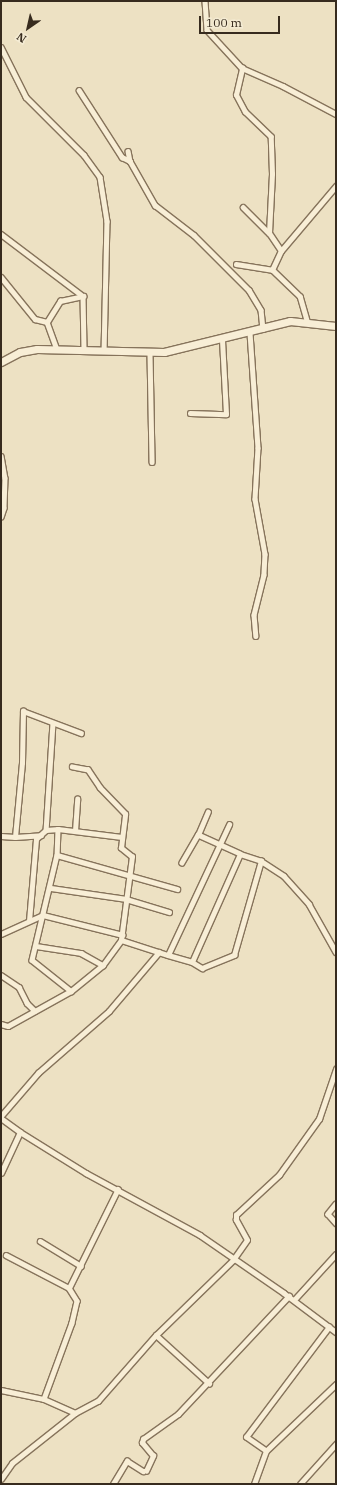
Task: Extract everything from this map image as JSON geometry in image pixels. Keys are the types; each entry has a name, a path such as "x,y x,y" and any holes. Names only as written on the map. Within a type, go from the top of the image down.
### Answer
{"main road":[{"path":"2,359 20,352 57,349 150,354 222,340 290,321 336,326"}],"street":[{"path":"204,1 207,30 242,68 283,86 336,114"},
{"path":"1,47 26,97 84,155 100,177 107,221 104,351"},
{"path":"242,68 236,95 245,112 270,137 272,174 269,233"},
{"path":"79,90 122,157 130,161"},
{"path":"128,151 130,161 155,205 194,235 249,290 261,310 263,329"},
{"path":"272,270 281,251 336,186"},
{"path":"243,207 269,233 281,251"},
{"path":"1,234 82,296"},
{"path":"236,264 272,270 300,297 307,322"},
{"path":"1,277 35,319 47,322"},
{"path":"47,322 60,301 82,296"},
{"path":"82,296 84,350"},
{"path":"47,322 57,349"},
{"path":"250,333 258,448 255,499 265,554 264,575 254,615 256,636"},
{"path":"190,413 226,414 222,340"},
{"path":"150,354 152,462"},
{"path":"1,456 4,478 4,508 1,517"},
{"path":"15,837 22,763 23,711 53,723 71,727 81,733"},
{"path":"46,830 53,723"},
{"path":"1,1024 8,1026 71,991 103,965 122,940 132,856 121,848 125,814 100,788 88,770 72,767"},
{"path":"75,831 77,799"},
{"path":"182,863 198,835 208,812"},
{"path":"168,955 230,825"},
{"path":"58,829 57,855 51,888 32,960 71,991"},
{"path":"29,921 36,839 46,830 58,829 122,837"},
{"path":"1,836 15,837 41,835"},
{"path":"198,835 240,854 261,861 284,876 309,904 336,952"},
{"path":"192,962 240,854"},
{"path":"57,855 130,873 178,889"},
{"path":"122,940 192,962 202,968 234,955 261,861"},
{"path":"51,888 126,898 169,912"},
{"path":"1,934 43,916 123,935"},
{"path":"36,946 81,953 103,965"},
{"path":"159,952 109,1010 38,1072 1,1117 20,1132 86,1173 118,1189 200,1236 233,1260 291,1298 336,1332"},
{"path":"1,975 19,987 27,1003 35,1011"},
{"path":"1,1479 12,1463 75,1413 98,1401 156,1335 233,1260 247,1240 247,1236 236,1220 236,1215 279,1175 319,1120 336,1069"},
{"path":"1,1173 20,1132"},
{"path":"69,1288 118,1189"},
{"path":"336,1204 328,1214 336,1224"},
{"path":"40,1241 81,1266"},
{"path":"113,1484 127,1461 143,1471 146,1470 153,1456 142,1443 143,1440 178,1414 336,1254"},
{"path":"6,1255 69,1288 77,1301 72,1323 44,1399"},
{"path":"266,1451 246,1437 330,1327"},
{"path":"156,1335 209,1383"},
{"path":"254,1484 266,1451 336,1384"},
{"path":"1,1390 44,1399 75,1413"},
{"path":"300,1484 336,1444"}]}
